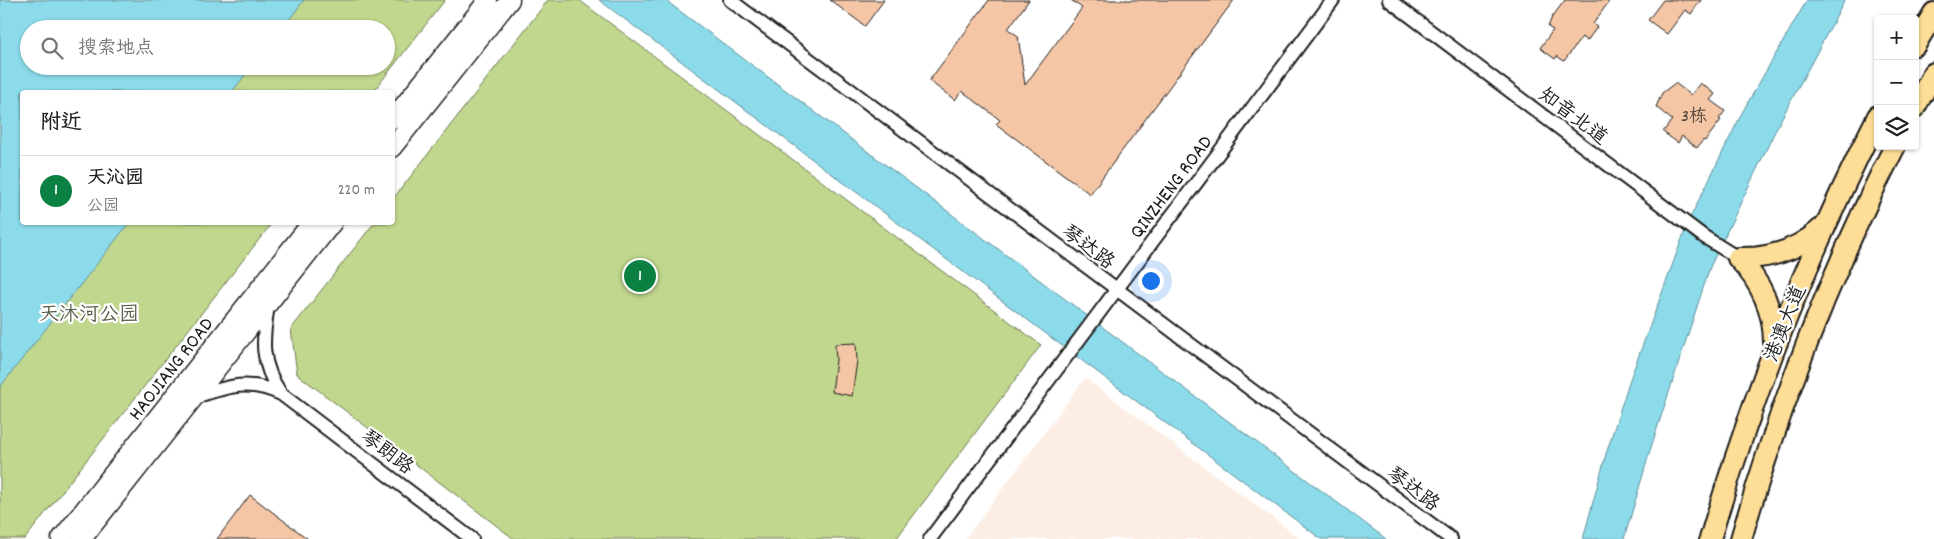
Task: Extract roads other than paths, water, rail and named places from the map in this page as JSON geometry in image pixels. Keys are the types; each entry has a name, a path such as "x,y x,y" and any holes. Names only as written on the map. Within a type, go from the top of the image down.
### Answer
{"main road":[{"path":"395,116 488,0"},
{"path":"395,144 510,0"},
{"path":"1919,38 1934,13"},
{"path":"1916,105 1934,73"},
{"name":"港澳大道","path":"1710,539 1742,436 1774,348 1824,227 1874,124"},
{"name":"港澳大道","path":"1740,539 1770,445 1811,332 1859,221 1893,150"},
{"name":"HAOJIANG ROAD","path":"61,539 310,225"},
{"name":"HAOJIANG ROAD","path":"82,539 331,225"},
{"path":"1738,258 1778,254 1802,244 1824,227"},
{"path":"1738,258 1752,274 1763,292 1772,320 1774,348"}],"street":[{"name":"琴达路","path":"730,0 1451,539"},
{"name":"QINZHENG ROAD","path":"930,539 1333,0"},
{"name":"知音北道","path":"1389,0 1678,217 1738,258"},
{"path":"269,304 263,336 265,360 271,378 281,394"},
{"path":"195,396 237,384 260,386 281,394"},
{"name":"琴朗路","path":"281,394 472,539"}],"water":[{"path":"0,0 304,0 289,20 20,20 20,75 245,75 234,90 20,90 20,225 127,225 0,387"},
{"path":"599,0 665,0 1386,539 1321,539"},
{"path":"1807,0 1845,0 1778,125 1710,267 1652,444 1624,539 1583,539 1606,454 1629,382 1689,220 1743,111"}],"place":[{"name":"天沁园","path":"640,276"}],"park label":[{"name":"天沐河公园","path":"89,313"}]}
